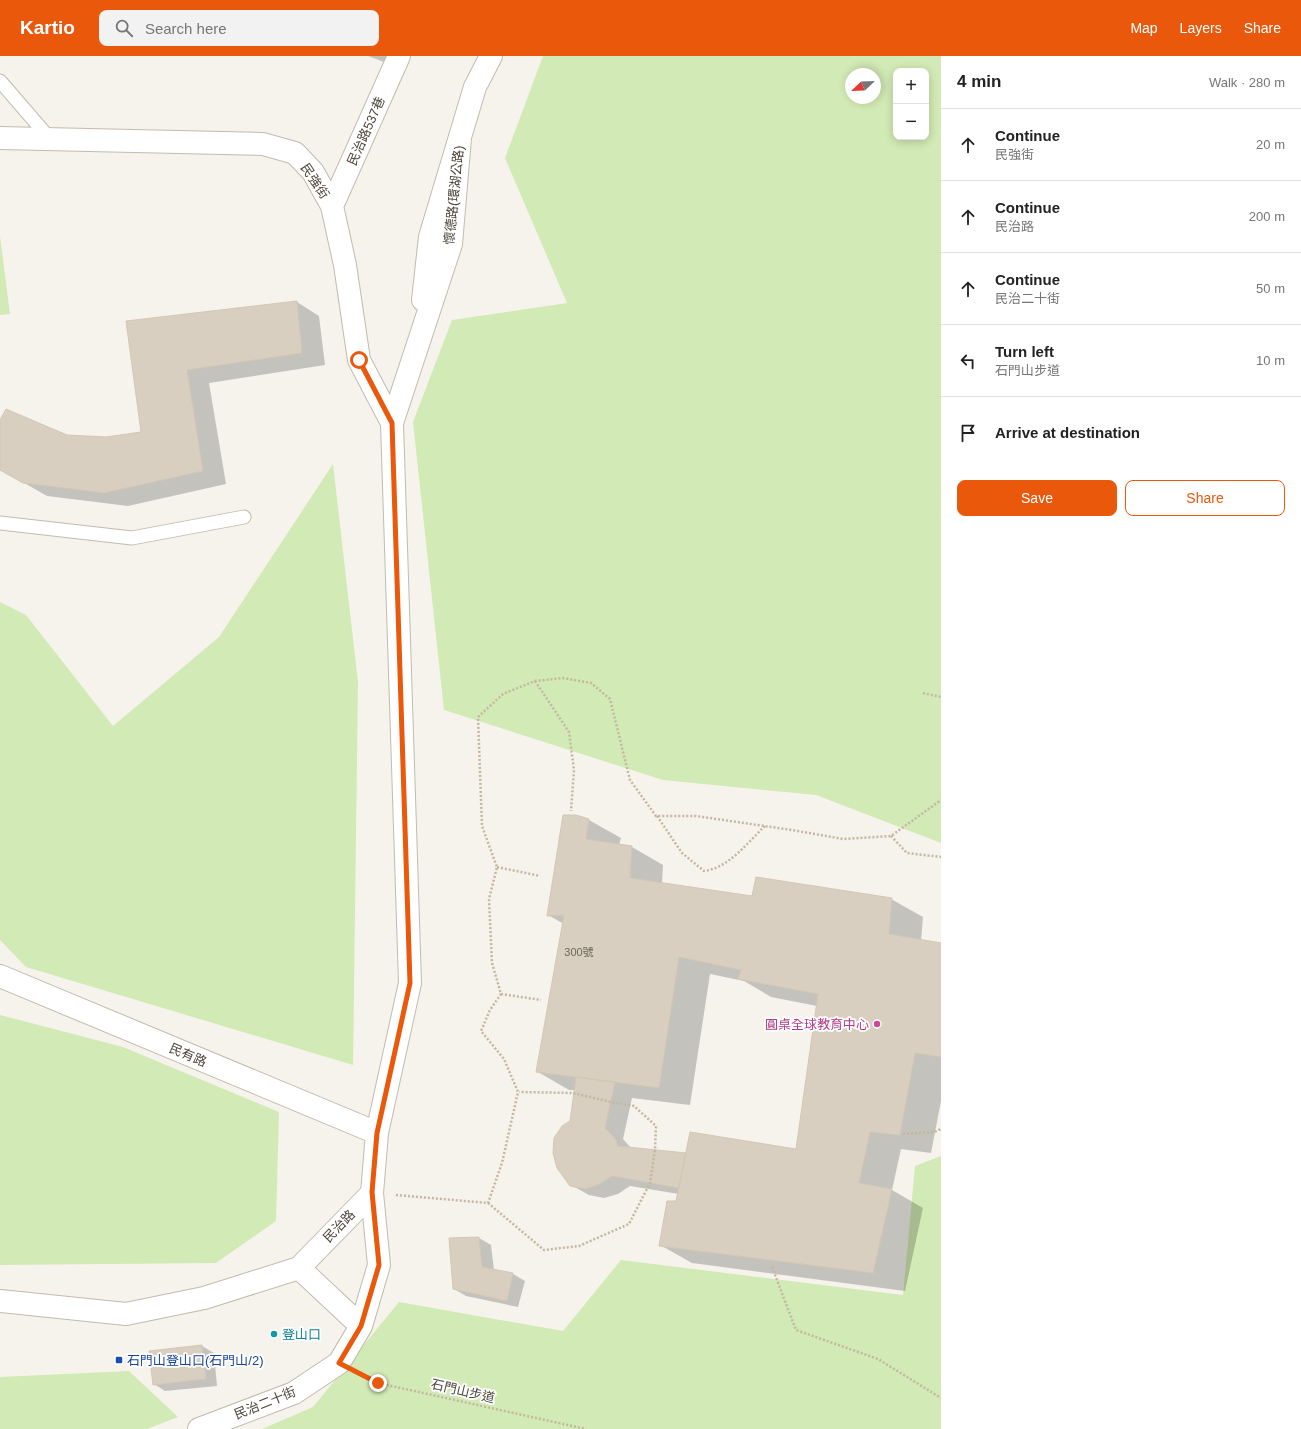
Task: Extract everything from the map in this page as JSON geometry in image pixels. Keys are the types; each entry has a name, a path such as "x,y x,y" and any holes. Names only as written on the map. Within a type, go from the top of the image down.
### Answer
{"street":[{"name":"民治路537巷","path":"332,206 399,56"},
{"name":"懷德路(環湖公路)","path":"392,423 418,344 430,237 475,87 491,56"},
{"name":"民強街","path":"0,138 263,144 295,154 312,172 332,206 345,265 359,360 392,423"},
{"path":"372,1192 377,1133 410,983 392,423"},
{"name":"民有路","path":"0,976 377,1133"},
{"name":"民治路","path":"0,1301 126,1314 204,1298 300,1268 372,1192"},
{"name":"民治二十街","path":"199,1429 294,1393 339,1363 361,1326 379,1265 372,1192"},
{"path":"300,1268 361,1326"}],"lane":[{"path":"0,81 50,139"},
{"path":"0,523 132,538 244,517"}],"path":[{"path":"501,994 492,963 489,899 497,867 482,826 478,717 503,694 535,681 563,678 591,683 610,699 630,780 682,853 704,871 712,870 734,856 765,826"},
{"path":"535,681 569,732 574,770 571,811"},
{"path":"923,693 941,697"},
{"path":"656,816 696,816 765,826 843,840 891,836 941,800"},
{"path":"891,836 907,852 941,857"},
{"path":"497,867 540,876"},
{"path":"501,994 541,1000"},
{"path":"488,1203 502,1163 518,1092 504,1059 480,1031 490,1010 501,994"},
{"path":"372,1192 488,1203 544,1250 579,1246 629,1224 650,1183 655,1150 656,1126 634,1106 573,1093 518,1092"},
{"path":"903,1134 934,1132 941,1129"},
{"path":"772,1267 796,1330 878,1359 941,1398"},
{"name":"石門山步道","path":"339,1363 378,1383 586,1429"}],"green space":[{"path":"543,56 941,56 941,843 816,795 663,780 444,710 413,422 452,320 567,303 505,158"},
{"path":"0,236 10,314 0,315"},
{"path":"333,464 358,682 353,1065 26,967 0,940 0,602 26,615 113,726 219,637"},
{"path":"0,1015 123,1047 279,1112 276,1221 216,1263 0,1265"},
{"path":"941,1156 941,1429 262,1429 313,1407 399,1302 563,1331 621,1260 903,1295 915,1166"},
{"path":"129,1371 178,1417 147,1429 0,1429 0,1377"}],"building":[{"path":"297,301 302,353 187,370 203,471 104,493 23,483 0,470 0,420 6,409 67,435 106,437 141,432 126,321"},
{"name":"圓桌全球教育中心","path":"563,815 576,815 589,819 586,839 632,846 630,878 752,896 756,877 892,898 889,934 941,943 941,1057 915,1053 900,1135 870,1132 859,1183 892,1189 873,1273 659,1246 667,1201 676,1201 690,1132 796,1149 818,994 738,979 741,970 679,957 659,1088 536,1072 564,915 547,916"},
{"path":"576,1077 615,1082 605,1128 615,1138 618,1146 686,1153 679,1188 612,1176 600,1184 585,1189 570,1186 557,1168 553,1153 554,1138 562,1126 570,1121"},
{"path":"479,1237 482,1267 513,1273 507,1301 453,1289 449,1238"},
{"path":"202,1345 206,1379 153,1385 149,1351"}],"place":[{"name":"圓桌全球教育中心","path":"877,1024"},
{"name":"登山口","path":"274,1334"},
{"name":"石門山登山口(石門山/2)","path":"119,1360"}],"route":[{"path":"359,360 392,423 410,983 377,1133 372,1192 379,1265 361,1326 339,1363 378,1383"}]}
